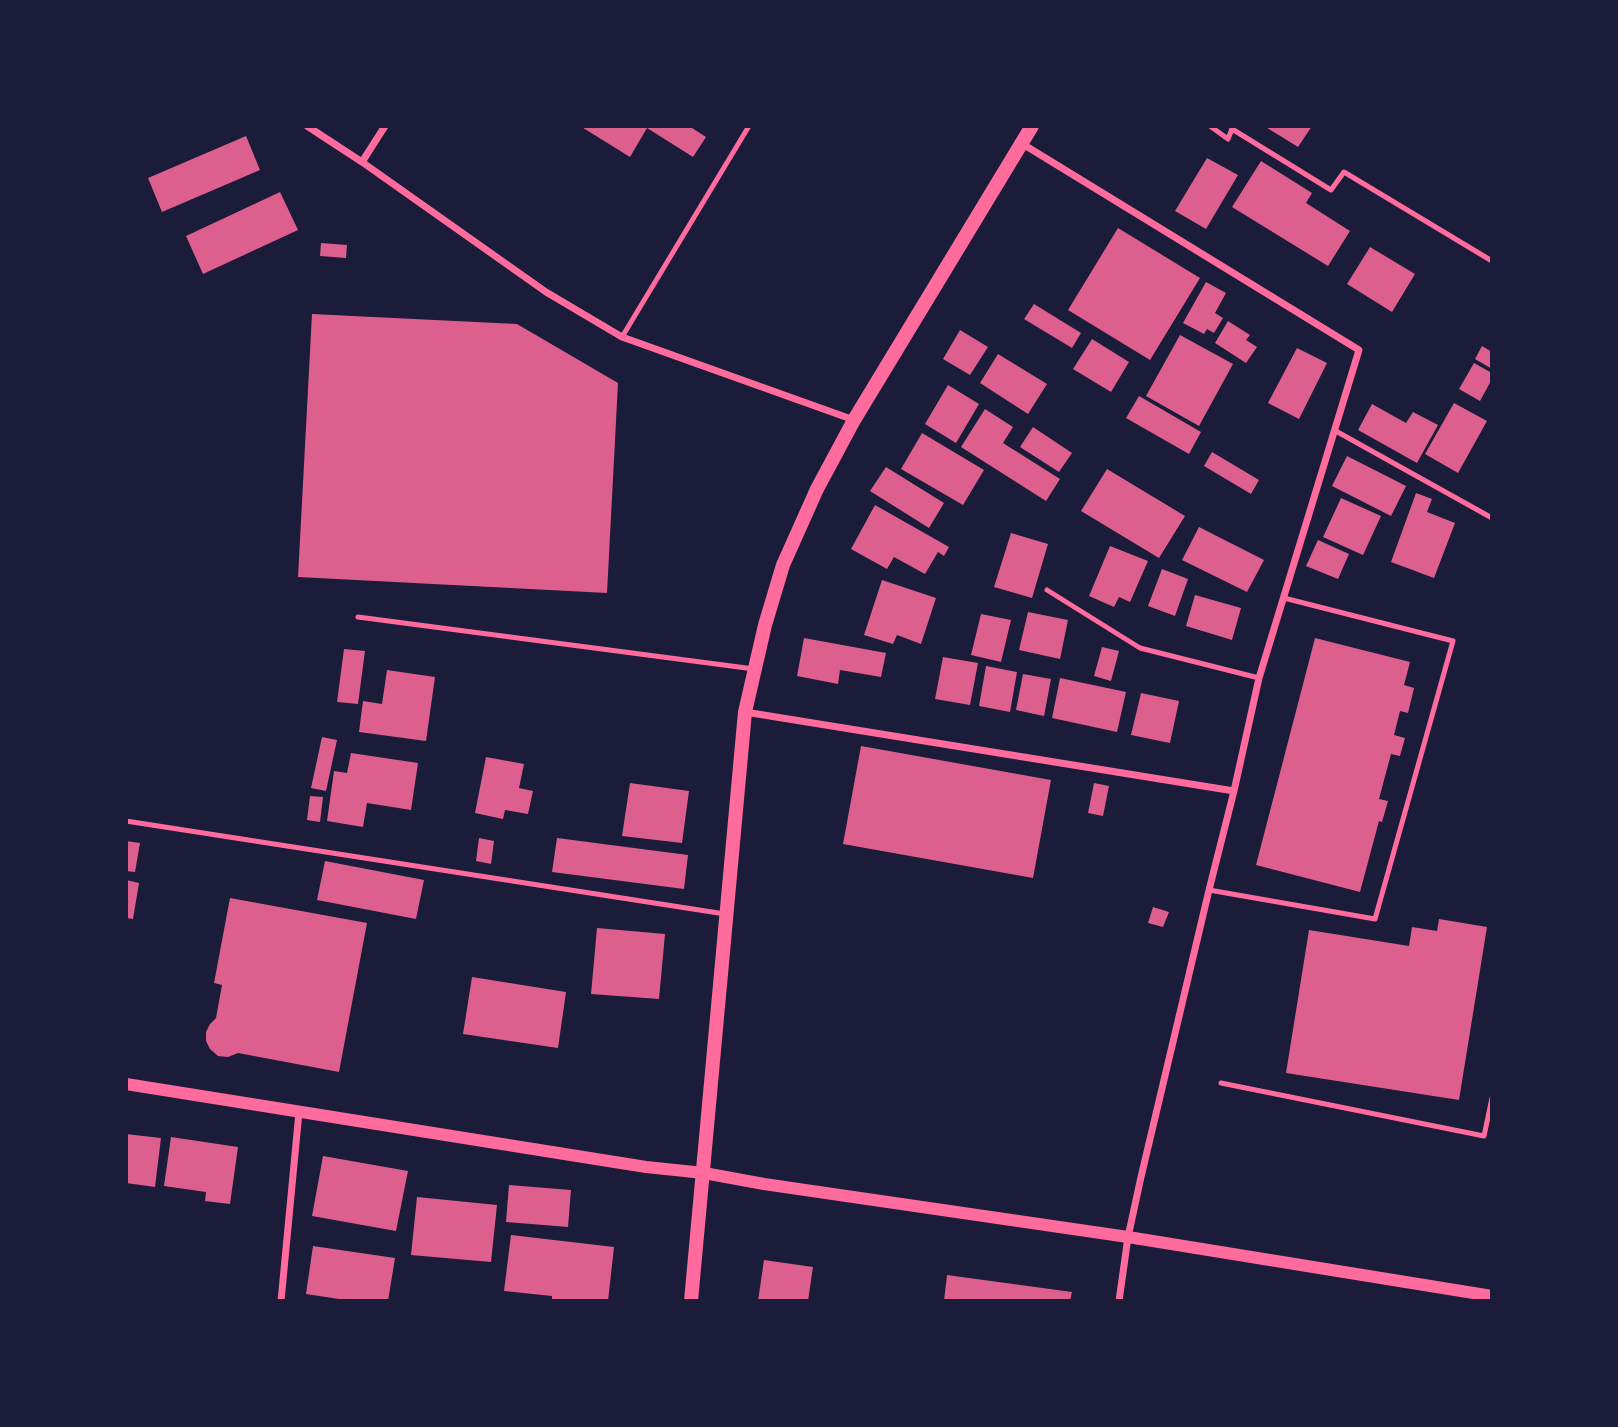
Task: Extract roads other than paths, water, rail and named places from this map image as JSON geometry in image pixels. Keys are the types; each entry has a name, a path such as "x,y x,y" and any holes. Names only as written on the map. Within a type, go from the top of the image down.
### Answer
{"main road":[{"path":"691,1301 745,712 765,625 783,565 817,489 854,421 1032,126"}],"street":[{"path":"307,126 545,292 622,337 854,421"},
{"path":"362,162 385,126"},
{"path":"1021,144 1359,350 1259,678 1128,1237 1119,1301"},
{"path":"745,712 1234,790"},
{"path":"126,1084 646,1167 704,1173 1128,1237 1492,1296"},
{"path":"281,1301 299,1112"}],"lane":[{"path":"622,337 749,126"},
{"path":"1210,126 1228,139 1232,129 1331,190 1344,172 1492,261"},
{"path":"1334,430 1492,518"},
{"path":"1047,590 1140,648 1259,678"},
{"path":"1209,890 1375,919 1453,641 1284,598"},
{"path":"358,617 755,669"},
{"path":"126,821 727,914"},
{"path":"1222,1083 1484,1136 1492,1098"}]}
